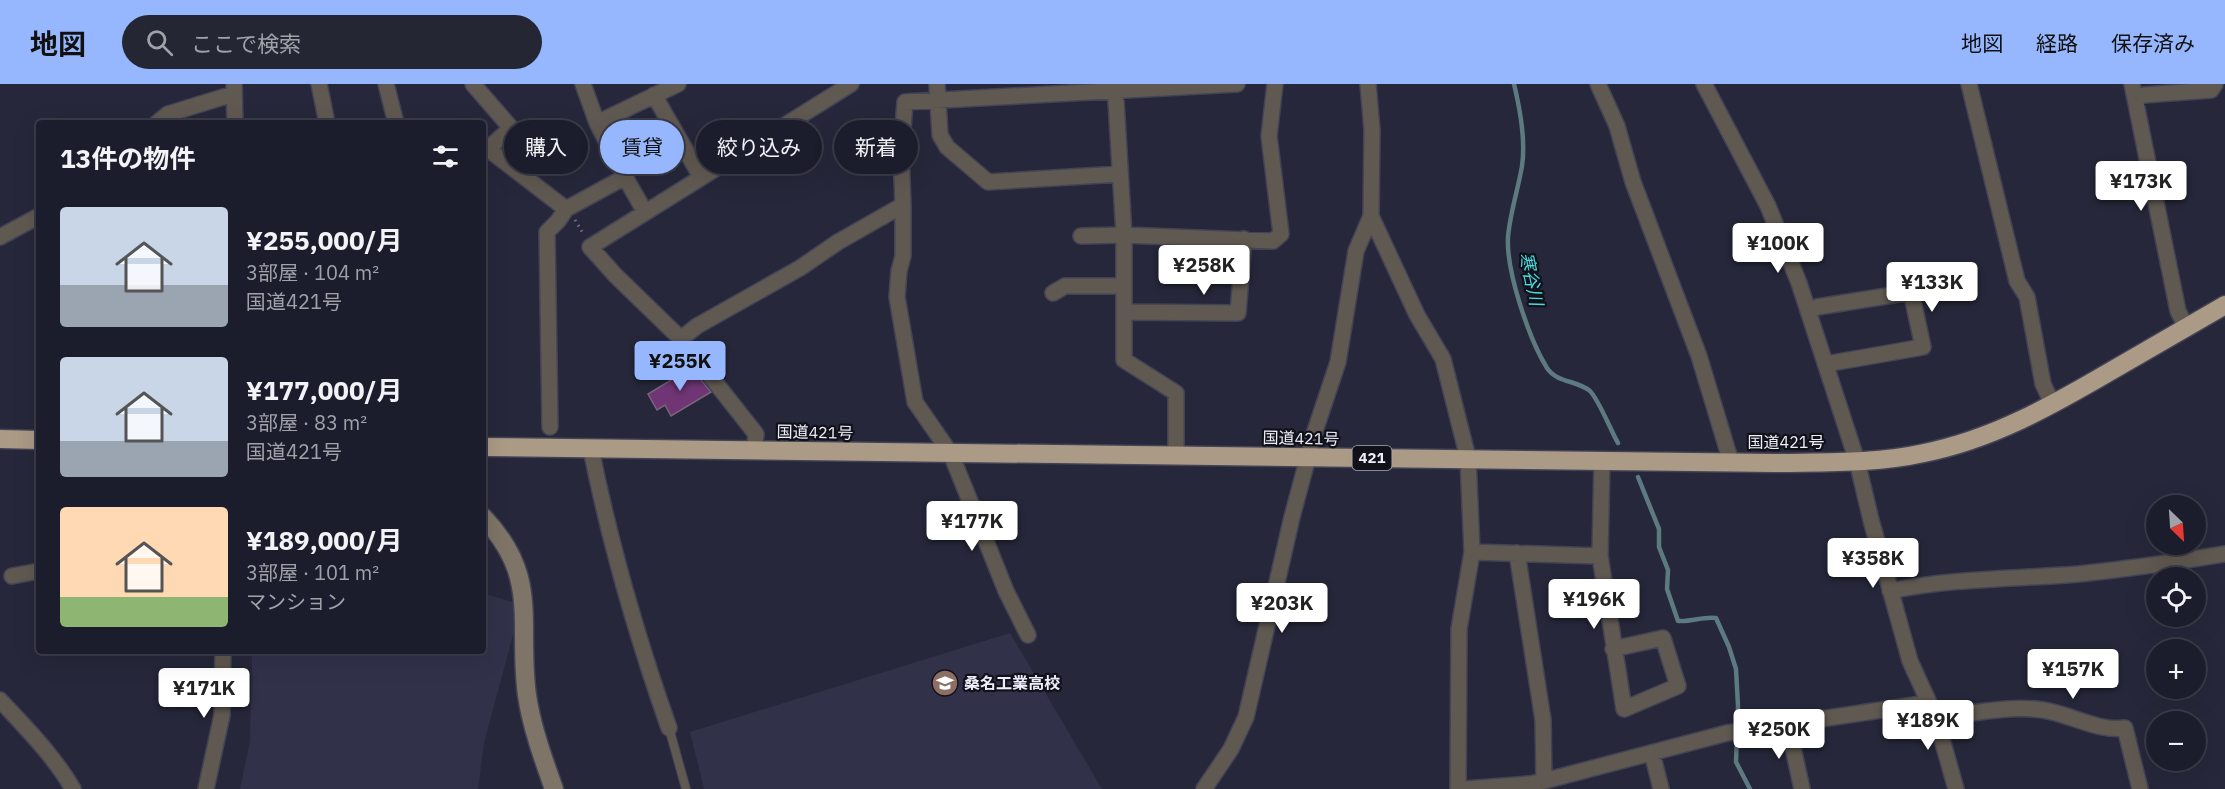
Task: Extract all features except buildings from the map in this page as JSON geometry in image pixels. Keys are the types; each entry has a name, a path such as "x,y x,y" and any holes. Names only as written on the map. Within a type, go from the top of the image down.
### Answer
{"highway":[{"name":"国道421号","path":"486,447 1731,462 1891,459 1952,447 2012,426 2053,405 2225,305"},
{"path":"0,439 36,440"}],"street":[{"path":"319,84 326,120"},
{"path":"386,84 395,120"},
{"path":"473,84 511,128 486,147"},
{"path":"583,84 597,123 645,212"},
{"path":"597,123 678,84"},
{"path":"754,451 756,434 681,339 590,248 851,84"},
{"path":"937,84 940,135 946,147 988,182 1120,174"},
{"path":"1028,635 1006,591 951,454 915,402 897,297 903,256 901,154 905,102 1115,88 1237,84"},
{"path":"1081,236 1245,238 1273,241 1281,234 1269,136 1275,84"},
{"path":"1204,789 1231,749 1246,717 1292,517 1338,362 1356,252 1371,216 1372,130 1368,84"},
{"path":"1598,84 1617,126 1633,182 1699,356 1731,462"},
{"path":"1704,84 1768,206 1809,311 1857,461 1910,662 1936,718 1956,789"},
{"path":"1969,84 2017,281 2027,297 2043,384 2053,405"},
{"path":"2133,91 2144,95 2211,90 2215,84"},
{"path":"1115,88 1124,235 1124,360 1176,393 1176,456"},
{"path":"161,120 168,114 234,89 235,120"},
{"path":"2133,91 2178,311 2186,327"},
{"path":"654,95 701,177"},
{"path":"486,149 567,209"},
{"path":"550,427 547,232 567,209 625,177"},
{"path":"681,339 698,326 800,268 838,242 903,205"},
{"path":"1371,216 1417,315 1443,359 1468,458 1472,552 1459,629 1458,789"},
{"path":"0,237 36,218"},
{"path":"1124,312 1238,313 1245,238"},
{"path":"1053,293 1065,285 1124,286"},
{"path":"1809,311 1817,307 1906,293 1912,296 1923,347 1826,364"},
{"path":"591,449 602,500 645,660 669,728"},
{"path":"1602,460 1600,556 1613,649 1624,709 1678,686 1663,638 1613,649"},
{"path":"486,520 498,532 518,569 523,591 527,696 554,789"},
{"path":"1472,552 1600,556"},
{"path":"1517,553 1543,720 1544,781"},
{"path":"1890,591 1937,583 2078,574 2166,564 2225,554"},
{"path":"12,576 36,572"},
{"path":"206,789 222,716 223,654"},
{"path":"0,700 28,729 73,789"},
{"path":"1465,789 1544,781 1727,733 1928,703"},
{"path":"1936,718 2026,708 2045,710 2113,730 2125,728 2140,789"},
{"path":"1788,725 1802,789"},
{"path":"1652,753 1661,789"}],"lane":[{"path":"669,728 686,789"}],"path":[{"path":"567,209 590,248"}],"shaded area":[{"path":"486,594 521,605 484,743 478,789 240,789 250,741 252,654 486,654"},
{"name":"桑名工業高校","path":"1010,633 1102,789 704,789 690,732"}],"green space":[{"path":"628,114 631,120 617,120"}],"waterway":[{"name":"寒谷川","path":"1514,84 1522,125 1523,156 1509,228 1508,251 1520,304 1533,340 1547,368 1556,376 1585,387 1594,395 1618,443"},
{"name":"寒谷川","path":"1638,477 1659,529 1659,547 1668,570 1667,589 1678,621 1716,618 1729,647 1736,669 1738,706 1736,762 1750,789"}],"place":[{"name":"桑名工業高校","path":"945,683"}]}
